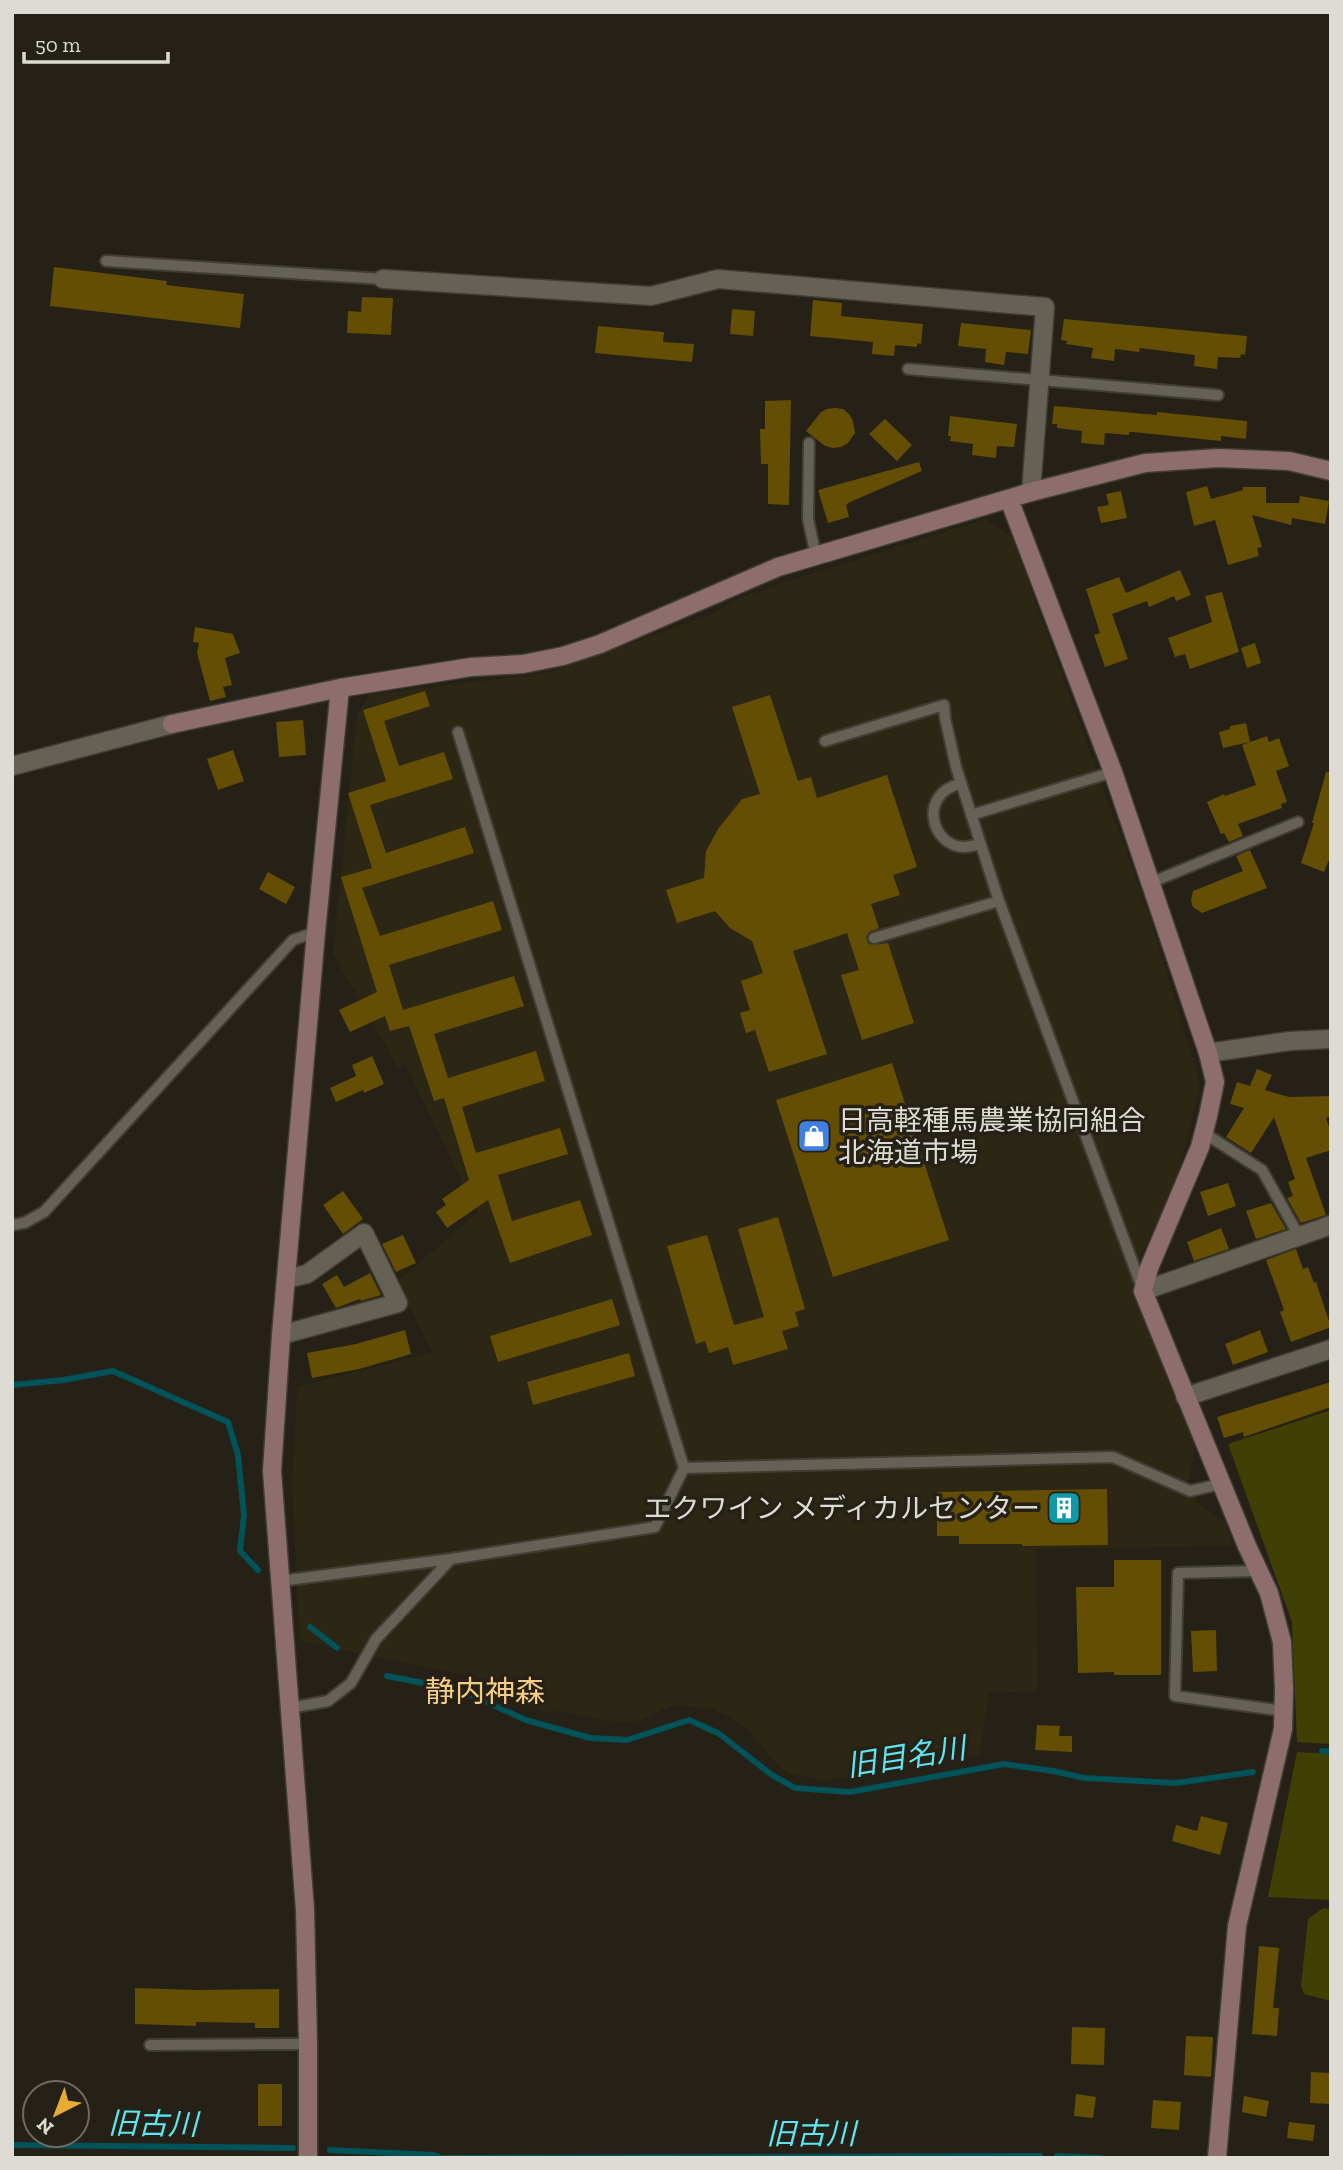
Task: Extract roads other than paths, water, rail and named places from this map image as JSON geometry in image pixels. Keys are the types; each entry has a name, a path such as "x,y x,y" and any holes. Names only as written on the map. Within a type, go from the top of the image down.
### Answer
{"street":[{"path":"383,279 651,296 718,279 1045,307 1031,492"},
{"path":"12,766 172,724 340,688 471,667 523,664 564,656 600,644 778,567 1031,492 1145,463 1218,458 1289,461 1331,471"},
{"path":"1009,499 1113,772 1208,1053 1214,1082 1200,1147 1149,1268 1143,1291 1221,1484 1269,1593 1282,1642 1283,1729 1237,1926 1217,2158"},
{"path":"308,2158 305,1909 272,1471 281,1335 340,688"},
{"path":"1208,1053 1290,1041 1331,1039"},
{"path":"1143,1291 1331,1225"},
{"path":"281,1335 398,1303 364,1233 307,1274 286,1279"},
{"path":"1185,1397 1331,1349"}],"lane":[{"path":"106,261 383,279"},
{"path":"908,369 1218,395"},
{"path":"809,443 808,519 816,556"},
{"path":"825,741 944,705 961,783 999,901 1143,1291"},
{"path":"280,1581 451,1559 655,1527 684,1468 458,732"},
{"path":"971,815 1113,772"},
{"path":"961,783 946,789 936,801 933,817 937,832 949,843 965,847 980,844"},
{"path":"1150,883 1297,822"},
{"path":"874,938 999,901"},
{"path":"12,1225 24,1223 44,1212 293,940 316,932"},
{"path":"1203,1133 1262,1170 1299,1236"},
{"path":"684,1468 1113,1457 1190,1491 1221,1484"},
{"path":"290,1708 328,1701 351,1683 376,1639 451,1559"},
{"path":"1259,1571 1178,1573 1175,1696 1284,1711"},
{"path":"150,2045 308,2044"}],"waterway":[{"name":"旧目名川","path":"12,1385 113,1371 228,1422 238,1455 244,1515 240,1551 258,1570"},
{"name":"旧目名川","path":"310,1627 337,1648"},
{"name":"旧目名川","path":"387,1676 460,1690 526,1720 590,1738 627,1740 689,1720 718,1733 772,1775 795,1788 850,1792 1004,1764 1084,1778 1176,1783 1253,1772"},
{"name":"旧目名川","path":"1322,1751 1331,1752"},
{"name":"旧古川","path":"12,2145 293,2148"},
{"name":"旧古川","path":"330,2150 434,2155 442,2158 1040,2156"},
{"name":"旧古川","path":"1057,2156 1101,2158"}],"place":[{"name":"日高軽種馬農業協同組合 北海道市場","path":"814,1136"},
{"name":"エクワイン メディカルセンター","path":"1064,1508"}],"district":[{"name":"静内神森","path":"485,1692"}]}
